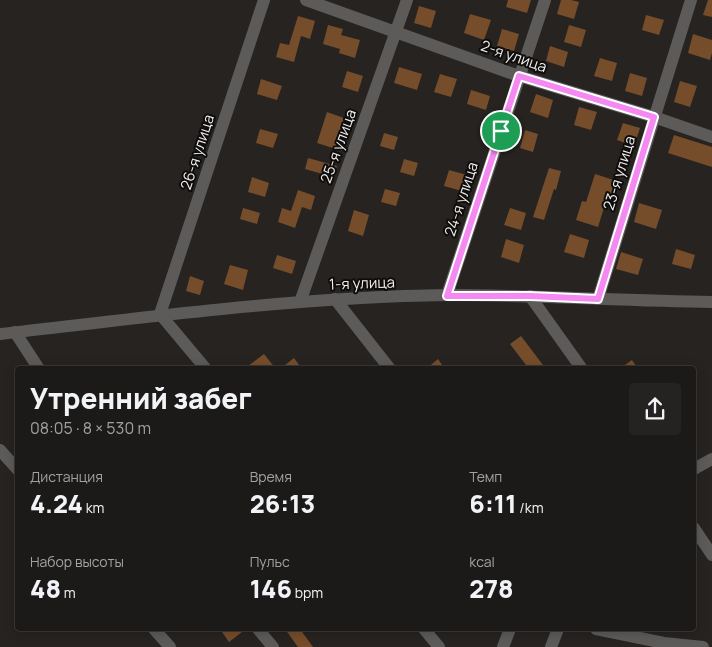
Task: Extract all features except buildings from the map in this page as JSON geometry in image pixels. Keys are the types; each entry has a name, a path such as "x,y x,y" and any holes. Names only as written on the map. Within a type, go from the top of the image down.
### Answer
{"street":[{"name":"26-я улица","path":"160,314 264,0"},
{"name":"2-я улица","path":"306,0 519,76 654,117 712,137"},
{"name":"25-я улица","path":"300,302 407,0"},
{"name":"24-я улица","path":"447,296 545,0"},
{"name":"23-я улица","path":"598,299 691,0"},
{"name":"1-я улица","path":"0,334 160,314 335,300 447,296 530,296 712,302"},
{"path":"530,296 580,366"},
{"path":"335,300 388,366"},
{"path":"160,314 203,366"},
{"path":"15,332 37,366"},
{"path":"0,450 15,467"},
{"path":"696,468 712,459"},
{"path":"696,531 712,555"},
{"path":"156,631 170,647"},
{"path":"260,631 273,647"},
{"path":"426,631 439,647"},
{"path":"504,647 509,631"},
{"path":"551,647 557,631"},
{"path":"605,631 664,645 703,647"}],"route":[{"path":"519,76 654,117 598,299 530,296 447,296 501,131 519,76"}]}
